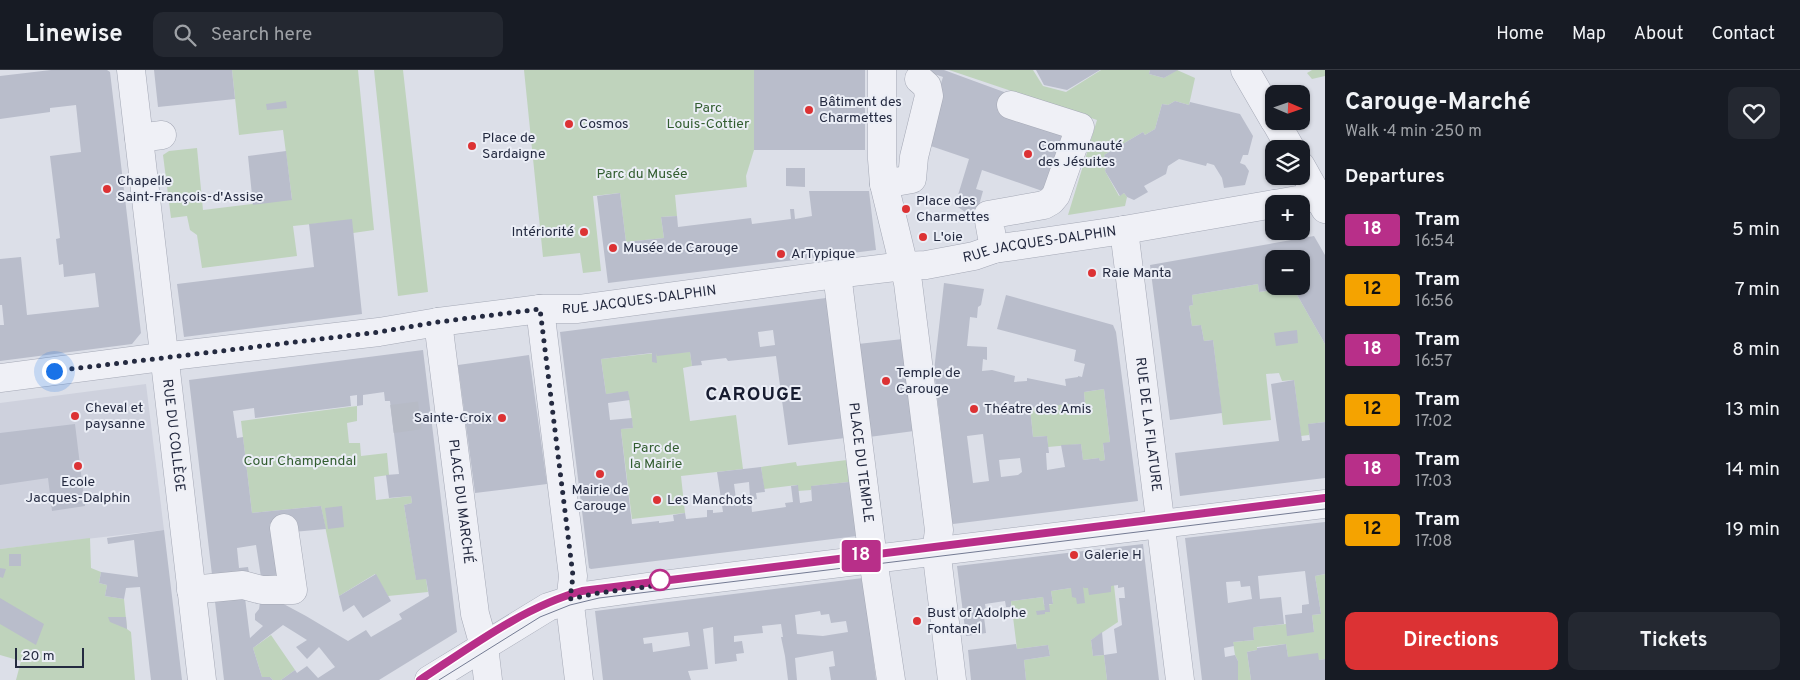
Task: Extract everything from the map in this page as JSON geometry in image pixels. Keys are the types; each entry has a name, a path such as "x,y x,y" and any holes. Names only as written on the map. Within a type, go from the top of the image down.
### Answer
{"street":[{"name":"RUE DU COLLÈGE","path":"131,70 151,136 164,357 202,680"},
{"path":"882,70 882,159 884,184 908,282 939,530 937,552 952,680"},
{"path":"1245,70 1265,104"},
{"path":"884,184 912,179 914,157 929,96 927,86 918,79"},
{"path":"994,249 988,215 1044,205 1051,201 1056,195 1080,127 1011,104"},
{"path":"1310,180 1323,200"},
{"name":"RUE JACQUES-DALPHIN","path":"1310,201 1323,200"},
{"name":"RUE JACQUES-DALPHIN","path":"0,378 379,332 438,322 540,309 578,309 836,274 926,265 974,256 994,249 1124,230 1265,206"},
{"name":"RUE DE LA FILATURE","path":"1124,230 1159,524 1180,680"},
{"name":"PLACE DU TEMPLE","path":"836,274 890,680"},
{"path":"540,309 573,576 570,599 579,680"},
{"name":"PLACE DU MARCHÉ","path":"438,322 441,413 475,614 484,646 488,680"},
{"path":"429,680 538,612 570,599 598,593 1325,504"},
{"path":"191,590 243,585 262,590 293,590 284,528"}],"shaded area":[{"name":"Ecole Jacques-Dalphin","path":"146,384 164,530 0,549 0,403"}],"green space":[{"path":"232,70 358,70 374,230 353,233 351,220 293,226 297,256 202,268 197,235 190,230 187,216 171,218 163,155 169,151 197,148 203,210 292,199 283,130 239,135"},
{"path":"374,70 403,70 428,292 398,296"},
{"path":"524,70 754,70 754,150 746,176 747,187 675,195 677,216 661,217 664,238 626,242 620,193 593,196 601,271 583,273 580,253 543,257"},
{"path":"949,70 1033,70 1043,86 1066,92 1101,70 1150,70 1149,74 1164,78 1177,70 1195,78 1189,105 1175,101 1168,105 1162,104 1155,129 1145,135 1143,132 1104,155 1108,162 1105,171 1119,196 1124,193 1127,197 1125,206 1068,215 1097,120"},
{"path":"1312,70 1325,70 1325,76 1312,79 1307,73"},
{"path":"1258,284 1259,292 1265,291 1265,295 1297,295 1325,344 1325,422 1309,424 1309,435 1301,436 1294,380 1282,381 1279,373 1266,374 1271,420 1223,425 1213,340 1204,341 1201,325 1192,326 1189,306 1193,305 1192,295"},
{"name":"Parc de la Mairie","path":"690,352 692,366 683,368 690,421 736,415 743,469 681,476 685,513 632,519 621,431 621,429 633,428 628,392 606,394 601,359 656,353"},
{"path":"1104,389 1110,442 1103,444 1105,460 1100,461 1099,458 1083,460 1081,444 1048,447 1047,436 1033,437 1030,408 1069,404 1069,407 1085,404 1084,392"},
{"name":"Cour Champendal","path":"357,406 357,421 347,423 349,443 360,443 361,456 387,453 389,475 374,477 376,500 411,496 412,503 404,505 416,579 426,579 428,592 388,596 375,574 339,596 321,506 252,513 241,421"},
{"path":"847,460 849,482 812,486 811,490 798,491 797,485 764,489 761,467 796,462 797,466"},
{"path":"90,538 91,568 101,572 99,583 107,585 105,596 124,599 127,629 131,632 135,680 16,680 21,661 0,655 0,549"},
{"path":"1325,574 1325,659 1288,657 1286,644 1257,647 1257,650 1247,652 1251,680 1238,680 1238,661 1233,642 1254,640 1253,628 1286,624 1314,632 1312,615 1321,614 1315,576"},
{"path":"1114,585 1118,622 1091,640 1093,656 1104,655 1107,680 1026,680 1024,660 1050,656 1048,645 1017,649 1011,601 1043,597 1044,605 1053,604 1051,591 1084,586 1085,588"},
{"path":"271,635 295,670 281,680 262,677 253,648"}],"building":[{"path":"51,70 107,70 110,72 141,333 132,344 0,361 0,325 4,325 2,305 0,305 0,259 21,257 27,315 99,307 95,273 64,277 63,264 59,265 56,239 60,238 50,156 81,152 76,105 50,108 50,112 0,119 0,76"},
{"path":"154,70 232,70 235,99 158,107"},
{"name":"Bâtiment des Charmettes","path":"754,70 865,70 865,150 754,150"},
{"path":"922,70 944,70 1004,92 998,112 1068,135 1048,193 982,170 976,189 983,191 976,216 968,214 955,205 969,159 922,143 943,77"},
{"path":"1036,70 1100,70 1067,90 1044,85"},
{"path":"1150,70 1178,70 1164,78 1149,74"},
{"path":"286,101 287,108 267,110 266,104"},
{"path":"1175,101 1189,105 1190,102 1240,114 1253,136 1248,155 1243,155 1240,163 1245,165 1249,171 1245,185 1224,188 1222,178 1214,165 1207,163 1206,166 1179,159 1168,166 1166,174 1144,186 1148,192 1134,200 1127,197 1124,193 1120,196 1105,171 1108,162 1104,155 1143,132 1145,135 1155,129 1162,104 1168,105"},
{"path":"286,151 292,200 253,205 248,156"},
{"path":"786,168 805,168 805,187 786,186"},
{"path":"809,191 869,191 876,250 608,283 597,196 620,193 626,242 664,238 661,217 677,216 678,227 751,218 752,224 791,219 790,209 794,209 795,219 812,216"},
{"path":"352,219 362,314 184,337 177,284 314,267 309,224"},
{"path":"1314,236 1325,255 1325,344 1297,295 1310,295 1310,250 1265,250 1265,291 1259,292 1258,284 1192,295 1193,305 1189,306 1192,326 1201,325 1204,341 1213,340 1222,413 1170,420 1150,265 1291,240 1310,240 1310,237"},
{"path":"944,283 984,289 981,305 978,307 977,318 970,317 967,346 987,347 987,360 983,359 982,371 992,370 1015,376 1014,382 1027,381 1027,378 1066,386 1065,379 1082,377 1085,364 1074,361 1076,350 997,329 1006,295 1113,325 1116,332 1138,501 953,524 934,371","holes":["1104,389 1110,442 1103,443 1105,460 1100,461 1099,458 1083,460 1081,444 1061,445 1065,467 1047,470 1046,453 1049,453 1047,436 1033,437 1030,408 1069,404 1069,407 1085,404 1084,392","983,434 989,481 973,483 967,436","1020,458 1022,472 1018,475 1001,477 999,460"]},
{"path":"826,298 845,438 788,445 776,356 728,361 726,358 701,361 702,365 692,366 690,352 657,356 656,353 657,363 652,362 652,353 601,359 606,394 628,391 630,400 608,403 610,420 632,418 633,428 621,429 621,431 632,524 674,521 673,515 685,513 686,519 707,517 707,510 713,510 713,513 723,512 717,472 761,467 765,492 756,493 757,499 751,500 752,512 786,507 785,503 793,502 791,486 798,485 800,503 812,501 811,486 849,482 857,536 589,568 560,332","holes":["773,330 775,345 760,347 758,332","749,482 750,497 736,499 734,484"]},
{"path":"1297,330 1298,343 1276,346 1274,333"},
{"name":"Temple de Carouge","path":"903,339 914,431 869,437 858,344"},
{"path":"423,350 457,632 379,680 281,680 295,670 297,673 307,666 318,678 335,667 319,647 307,659 296,647 307,640 283,625 253,648 262,677 270,677 273,680 224,680 214,593 244,590 250,638 263,626 255,620 261,596 278,601 348,641 366,630 371,637 402,619 399,614 429,596 426,579 416,580 404,505 412,503 411,496 389,498 386,475 399,474 390,401 385,401 384,392 363,395 363,405 357,406 357,395 350,396 351,406 255,418 254,408 233,411 237,438 243,437 252,513 321,506 326,529 293,532 282,574 261,577 256,545 237,548 239,568 248,567 250,579 213,583 189,380"},
{"name":"Sainte-Croix","path":"529,355 547,484 475,493 458,365"},
{"path":"1294,380 1302,441 1310,440 1308,424 1325,422 1325,478 1180,496 1175,453 1279,441 1271,384"},
{"path":"75,424 85,506 52,511 48,478 0,485 0,433"},
{"path":"342,506 344,527 328,529 325,508"},
{"path":"1325,522 1325,574 1315,576 1321,614 1312,615 1314,632 1287,636 1285,615 1302,613 1302,605 1309,604 1305,571 1258,576 1260,599 1281,597 1284,624 1255,627 1253,628 1254,640 1233,642 1234,646 1224,648 1225,657 1235,655 1238,661 1238,680 1202,680 1185,538","holes":["1240,581 1241,587 1250,586 1252,599 1228,603 1226,582"]},
{"path":"164,530 182,680 151,680 140,587 126,588 124,599 105,596 107,585 99,583 101,572 138,577 134,540 108,544 107,538"},
{"path":"1143,544 1159,680 1107,680 1104,655 1117,653 1114,629 1122,625 1119,598 1125,598 1124,587 1118,588 1118,585 1111,586 1111,592 1089,595 1088,588 1083,587 1085,603 1077,604 1076,598 1072,597 1071,588 1051,591 1053,604 1049,604 1050,612 1045,612 1045,614 1037,615 1036,611 1045,610 1043,597 1011,601 1011,607 1006,607 1005,601 985,604 987,616 984,617 986,633 966,636 957,566"},
{"path":"9,554 21,554 21,566 9,566"},
{"path":"0,568 6,569 3,578 0,577"},
{"path":"376,574 391,601 363,618 354,605 343,612 339,596"},
{"path":"863,578 876,680 831,680 829,667 835,666 833,651 795,658 797,680 788,680 781,637 783,637 781,624 762,626 763,633 734,636 734,642 742,641 744,653 736,654 737,661 715,664 713,627 703,629 708,669 688,671 691,680 603,680 595,611","holes":["820,611 821,615 829,614 831,623 846,621 848,632 823,636 797,634 795,615","688,632 690,646 653,652 652,643 644,644 643,638"]},
{"path":"0,598 44,624 36,645 0,624"},
{"path":"108,617 126,617 127,629 110,622"},
{"path":"1102,632 1104,655 1093,656 1091,640"},
{"path":"1016,644 1017,649 1048,645 1050,656 1024,660 1026,680 971,680 968,650"},
{"path":"1286,644 1288,657 1318,653 1319,660 1325,659 1325,680 1251,680 1247,652 1257,650 1257,648"}],"tunnel":[{"path":"392,419 431,414"}],"tram line":[{"path":"420,680 519,618 540,607 582,591 1325,498"},
{"name":"18","path":"420,680 546,602 582,591 1325,498"},
{"path":"439,680 540,617 570,605 599,598 1325,509"}],"place":[{"name":"Bâtiment des Charmettes","path":"809,110"},
{"name":"Cosmos","path":"569,124"},
{"name":"Place de Sardaigne","path":"472,146"},
{"name":"Communauté des Jésuites","path":"1028,154"},
{"name":"Chapelle Saint-François-d'Assise","path":"107,189"},
{"name":"Place des Charmettes","path":"906,209"},
{"name":"Intériorité","path":"584,232"},
{"name":"L'oie","path":"923,237"},
{"name":"Musée de Carouge","path":"613,248"},
{"name":"ArTypique","path":"781,254"},
{"name":"Raie Manta","path":"1092,273"},
{"name":"Temple de Carouge","path":"886,381"},
{"name":"Théatre des Amis","path":"974,409"},
{"name":"Cheval et paysanne","path":"75,416"},
{"name":"Sainte-Croix","path":"502,418"},
{"name":"Ecole Jacques-Dalphin","path":"78,466"},
{"name":"Mairie de Carouge","path":"600,474"},
{"name":"Les Manchots","path":"657,500"},
{"name":"Galerie H","path":"1074,555"},
{"name":"Bust of Adolphe Fontanel","path":"917,621"}],"district":[{"name":"CAROUGE","path":"754,395"}],"route":[{"path":"54,371 379,332 438,322 540,309 573,576 570,599 598,593 661,585 660,580"}],"park label":[{"name":"Parc Louis-Cottier","path":"708,116"},
{"name":"Parc du Musée","path":"642,174"}]}
